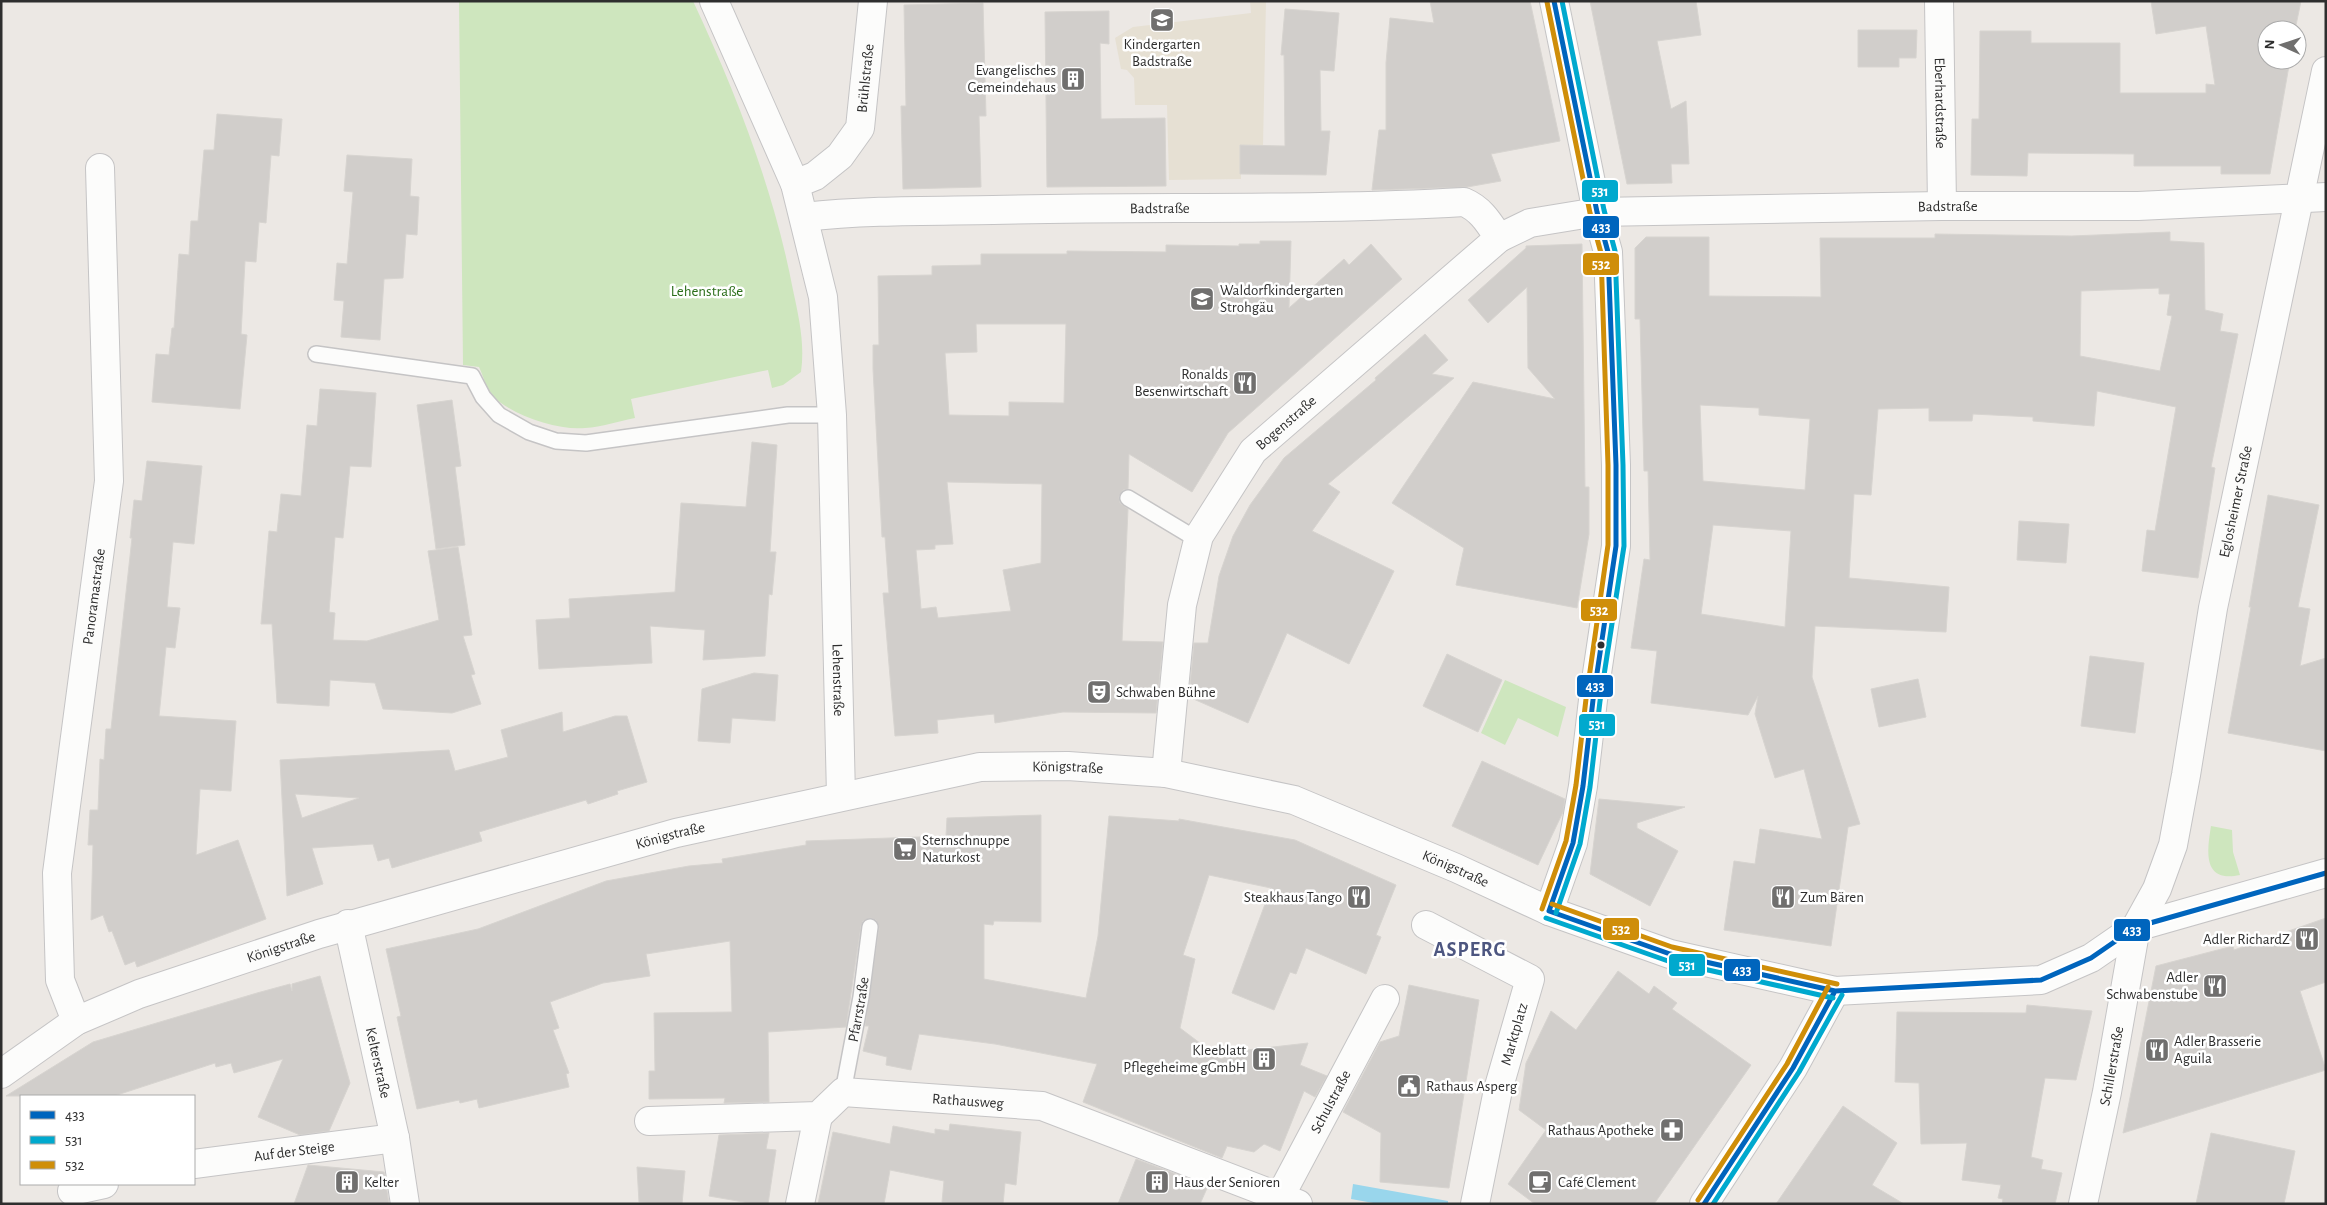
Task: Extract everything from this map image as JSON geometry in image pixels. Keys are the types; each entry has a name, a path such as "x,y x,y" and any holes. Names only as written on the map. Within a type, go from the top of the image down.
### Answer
{"street":[{"name":"Lehenstraße","path":"714,1 794,184 823,297 832,415 841,796"},
{"name":"Brühlstraße","path":"794,184 815,176 840,156 860,128 873,1"},
{"path":"1549,911 1573,843 1584,786 1593,700 1616,546 1616,465 1608,252 1597,212 1554,1"},
{"name":"Eberhardstraße","path":"1939,1 1942,206"},
{"name":"Eglosheimer Straße","path":"2136,927 2157,889 2173,845 2213,608 2326,71"},
{"name":"Panoramastraße","path":"76,1021 60,980 58,873 109,481 100,168"},
{"name":"Badstraße","path":"1597,212 1942,206 2138,206 2326,197"},
{"name":"Badstraße","path":"804,217 861,212 1402,205 1464,202 1484,215 1499,238"},
{"name":"Bogenstraße","path":"1166,773 1182,605 1198,540 1252,451 1499,238 1530,223 1597,212"},
{"name":"Königstraße","path":"1,1074 76,1021 139,994 348,924 676,832 980,767 1068,766 1166,773 1294,800 1456,868 1549,911 1670,954 1835,991 2041,980 2091,958 2136,927"},
{"path":"2136,927 2326,874"},
{"name":"Kelterstraße","path":"348,924 396,1138 405,1204"},
{"name":"Marktplatz","path":"1426,925 1530,979 1498,1090 1475,1204"},
{"name":"Schillerstraße","path":"2083,1204 2108,1092 2136,927"},
{"path":"1704,1204 1793,1068 1835,991"},
{"name":"Schulstraße","path":"1284,1202 1385,999"},
{"path":"800,1204 818,1116 843,1092"},
{"name":"Rathausweg","path":"843,1092 1042,1106 1284,1202"},
{"path":"648,1120 818,1116"},
{"name":"Auf der Steige","path":"195,1164 396,1138"},
{"path":"72,1191 99,1185"}],"lane":[{"path":"316,354 472,376 483,397 498,416 529,432 556,440 586,443 788,415 832,415"},
{"path":"1128,498 1198,540"},
{"name":"Pfarrstraße","path":"843,1092 861,997 870,928"}],"shaded area":[{"path":"1250,1 1266,1 1263,146 1240,145 1241,179 1169,180 1167,105 1135,105 1134,78 1127,70 1121,69 1115,38 1133,27 1251,13"}],"green space":[{"path":"459,1 693,1 739,107 775,216 785,253 799,321 802,341 801,372 783,385 772,388 768,370 631,399 635,418 598,426 574,428 549,424 510,409 492,395 479,367 463,365"},
{"path":"1505,680 1566,707 1558,737 1518,718 1505,745 1481,733"},
{"path":"2211,826 2232,830 2233,852 2240,875 2228,876 2213,870 2208,855"}],"water":[{"path":"1353,1184 1448,1201 1448,1204 1379,1204 1351,1199"}],"building":[{"path":"1430,1 1530,1 1560,141 1491,154 1501,181 1467,187 1372,190 1379,130 1386,130 1386,63 1390,18 1434,23"},
{"path":"1590,1 1696,1 1701,35 1657,41 1671,109 1686,101 1689,164 1671,164 1672,183 1627,184"},
{"path":"2151,1 2301,1 2297,20 2257,20 2257,70 2288,70 2270,174 2221,174 2221,166 2134,166 2134,154 2028,153 2027,176 1971,175 1972,119 1979,119 1980,31 2031,31 2031,43 2120,43 2120,93 2206,93 2206,84 2215,85 2206,26 2156,34"},
{"path":"983,3 986,116 979,116 981,187 903,189 901,106 906,106 904,5"},
{"path":"1285,9 1339,13 1334,71 1320,70 1321,131 1330,131 1326,175 1240,174 1240,145 1285,146 1284,55 1281,55"},
{"name":"Evangelisches Gemeindehaus","path":"1109,11 1109,44 1100,43 1101,119 1165,118 1166,186 1047,187 1045,12"},
{"path":"1858,30 1917,30 1916,58 1899,58 1899,67 1858,67"},
{"path":"217,114 282,119 279,156 271,155 266,223 259,222 256,262 245,261 241,334 247,335 240,409 152,402 156,354 169,355 172,328 174,328 179,254 189,255 191,221 198,221 204,150 214,150"},
{"path":"347,155 412,159 410,196 419,197 417,235 406,234 403,278 384,279 380,340 341,337 344,301 334,300 337,263 347,264 353,192 344,191"},
{"path":"2170,232 2170,241 2204,243 2205,310 2223,314 2220,331 2238,334 2211,467 2215,468 2198,578 2142,571 2147,530 2155,531 2176,407 2097,391 2094,426 2033,421 2033,417 1973,414 1972,421 1929,421 1929,408 1878,409 1871,495 1854,494 1849,578 1949,587 1946,632 1815,626 1812,677 1860,824 1848,827 1831,946 1724,930 1734,861 1755,864 1760,829 1822,839 1804,769 1775,778 1755,714 1758,696 1748,715 1651,703 1657,651 1631,648 1644,559 1650,560 1648,471 1644,471 1640,319 1635,319 1635,248 1646,237 1709,237 1709,296 1821,297 1820,238 1935,238 1935,234 2072,236","holes":["2159,288 2159,294 2170,294 2167,315 2172,316 2160,371 2080,356 2081,291","1700,405 1759,408 1759,415 1810,419 1805,490 1703,481","1713,525 1791,531 1785,627 1701,614"]},
{"path":"1260,241 1291,241 1289,308 1344,259 1349,265 1371,244 1402,279 1228,433 1192,492 1129,454 1128,489 1123,490 1119,497 1120,503 1128,509 1122,641 1163,642 1156,713 1063,712 995,723 994,714 937,720 938,733 895,736 883,593 889,593 885,537 882,537 873,369 873,345 879,345 878,276 932,275 932,266 981,265 981,254 1067,254 1067,251 1166,252 1166,245 1239,246 1239,244 1260,244","holes":["976,324 1066,324 1064,403 1009,402 1009,416 949,415 945,353 977,352","947,482 1042,484 1041,563 1003,570 1011,611 938,618 936,607 921,609 916,550 935,549 935,545 953,544"]},
{"path":"1582,244 1585,487 1589,487 1589,534 1577,608 1456,585 1464,548 1392,503 1473,382 1555,399 1528,368 1527,287 1488,323 1468,300 1526,246"},
{"path":"1425,334 1448,360 1432,374 1454,378 1328,484 1340,492 1312,531 1394,571 1349,664 1287,633 1248,723 1189,697 1194,643 1208,643 1219,576 1233,536 1250,505 1284,458 1376,380 1375,378"},
{"path":"320,389 376,393 371,467 350,466 343,538 335,537 329,612 335,613 333,640 367,641 439,620 428,551 458,547 472,635 463,636 475,674 471,675 481,704 452,713 383,709 375,683 330,680 329,706 277,703 272,624 261,624 269,531 277,532 281,494 301,496 307,425 317,426"},
{"path":"452,400 461,466 455,467 465,545 436,549 417,405"},
{"path":"752,442 777,445 770,552 776,552 772,595 769,594 765,656 703,660 705,630 650,626 652,663 539,669 536,620 570,618 569,599 675,592 681,503 746,507"},
{"path":"147,461 202,466 194,544 173,542 167,607 180,608 175,648 166,647 159,716 236,721 231,791 200,789 196,855 238,840 266,919 137,967 135,961 125,965 112,931 109,932 103,915 91,920 93,845 88,845 90,810 98,810 100,759 104,760 106,729 111,729 132,538 130,538 134,500 142,501"},
{"path":"2268,495 2319,505 2298,607 2310,609 2300,666 2326,658 2326,751 2228,733 2251,607 2249,607"},
{"path":"2019,521 2069,524 2066,563 2017,560"},
{"path":"1447,654 1502,680 1478,732 1423,706"},
{"path":"2090,656 2144,663 2135,733 2081,726"},
{"path":"754,673 778,675 775,721 732,718 730,743 698,741 702,689"},
{"path":"1918,679 1926,717 1879,727 1871,689"},
{"path":"562,712 563,732 615,716 627,716 647,782 617,791 618,794 588,804 586,800 479,832 482,841 392,868 389,858 378,861 373,844 312,848 323,884 287,896 280,760 449,750 455,771 508,757 501,730","holes":["295,794 359,798 302,818"]},
{"path":"1482,761 1565,799 1563,812 1538,865 1452,826"},
{"path":"1599,799 1685,807 1637,823 1637,828 1678,851 1650,906 1590,874"},
{"path":"1041,815 1041,922 994,921 993,925 984,924 984,979 1086,998 1098,936 1109,816 1179,821 1179,819 1295,840 1396,885 1376,935 1381,937 1366,974 1306,948 1296,974 1290,972 1274,1010 1232,993 1271,888 1209,875 1183,955 1195,959 1180,1028 1221,1059 1238,1051 1308,1043 1300,1065 1327,1076 1315,1097 1304,1091 1280,1151 1264,1144 1254,1152 1227,1146 1222,1158 1083,1102 1097,1064 995,1044 919,1034 911,1070 886,1065 887,1057 863,1051 869,1026 865,1026 879,928 876,920 871,918 863,921 861,926 846,1027 768,1032 769,1102 724,1103 725,1098 649,1099 649,1071 655,1071 654,1013 732,1012 730,941 646,954 650,976 603,983 550,1002 559,1028 553,1030 569,1073 566,1074 569,1087 479,1108 477,1099 460,1103 459,1100 417,1109 397,1017 401,1016 386,949 478,929 606,881 689,866 723,863 722,859 806,845 806,841 946,836 947,818"},
{"path":"2326,918 2326,982 2300,991 2326,1070 2123,1133 2156,966 2233,946 2234,950"},
{"path":"1618,971 1649,994 1654,986 1677,1003 1672,1009 1751,1065 1654,1204 1535,1204 1508,1184 1546,1130 1519,1110 1526,1063 1551,1011 1576,1030"},
{"path":"320,976 350,1083 329,1131 300,1135 258,1117 283,1059 234,1073 231,1063 216,1067 215,1063 117,1095 6,1096 93,1042 290,984 292,991 292,984"},
{"name":"Rathaus Asperg","path":"1409,985 1479,1000 1449,1188 1380,1182 1381,1133 1343,1112 1380,1042 1399,1036"},
{"path":"2027,1005 2092,1011 2076,1080 2045,1078 2031,1157 2043,1160 2041,1169 2062,1173 2055,1204 2002,1204 2003,1199 1998,1198 2001,1185 1962,1180 1967,1143 1921,1144 1919,1083 1895,1082 1897,1012 2026,1013"},
{"path":"1843,1106 1897,1143 1872,1185 1904,1204 1776,1204"},
{"path":"950,1124 1021,1132 1016,1185 1005,1183 1003,1204 942,1202 944,1181 890,1170 884,1204 818,1204 833,1132 890,1144 893,1126 935,1134 935,1129 949,1131"},
{"path":"769,1133 766,1149 776,1150 768,1204 755,1204 709,1196 719,1135"},
{"path":"2211,1133 2295,1151 2284,1204 2196,1204"},
{"name":"Haus der Senioren","path":"1136,1159 1208,1186 1200,1204 1118,1204"},
{"name":"Kelter","path":"308,1165 384,1172 389,1204 294,1204"},
{"path":"637,1167 685,1171 682,1204 639,1202"}],"transit line":[{"name":"433","path":"1549,911 1573,843 1583,786 1593,700 1616,546 1616,465 1608,252 1597,212 1554,1"},
{"name":"531","path":"1556,913 1580,844 1590,787 1600,701 1624,546 1615,251 1604,210 1562,1"},
{"name":"532","path":"1542,909 1566,841 1576,785 1608,545 1608,465 1601,253 1590,213 1547,2"},
{"name":"433","path":"1549,911 1670,954 1835,991 2041,980 2091,958 2136,927 2326,873"},
{"name":"532","path":"1552,904 1672,947 1837,984"},
{"name":"531","path":"1546,918 1668,961 1833,998"},
{"name":"532","path":"1698,1200 1787,1064 1828,987"},
{"name":"433","path":"1704,1204 1793,1068 1835,991"},
{"name":"531","path":"1713,1204 1799,1072 1842,995"}],"place":[{"name":"Kindergarten Badstraße","path":"1162,20"},
{"name":"Evangelisches Gemeindehaus","path":"1073,79"},
{"name":"Waldorfkindergarten Strohgäu","path":"1202,299"},
{"name":"Ronalds Besenwirtschaft","path":"1245,383"},
{"name":"Schwaben Bühne","path":"1099,692"},
{"name":"Sternschnuppe Naturkost","path":"905,849"},
{"name":"Steakhaus Tango","path":"1359,897"},
{"name":"Zum Bären","path":"1783,897"},
{"name":"Adler RichardZ","path":"2307,939"},
{"name":"Adler Schwabenstube","path":"2215,986"},
{"name":"Adler Brasserie Aguila","path":"2157,1050"},
{"name":"Kleeblatt Pflegeheime gGmbH","path":"1264,1059"},
{"name":"Rathaus Asperg","path":"1409,1086"},
{"name":"Rathaus Apotheke","path":"1672,1130"},
{"name":"Kelter","path":"347,1182"},
{"name":"Haus der Senioren","path":"1157,1182"},
{"name":"Café Clement","path":"1540,1182"}],"district":[{"name":"ASPERG","path":"1470,949"}]}
